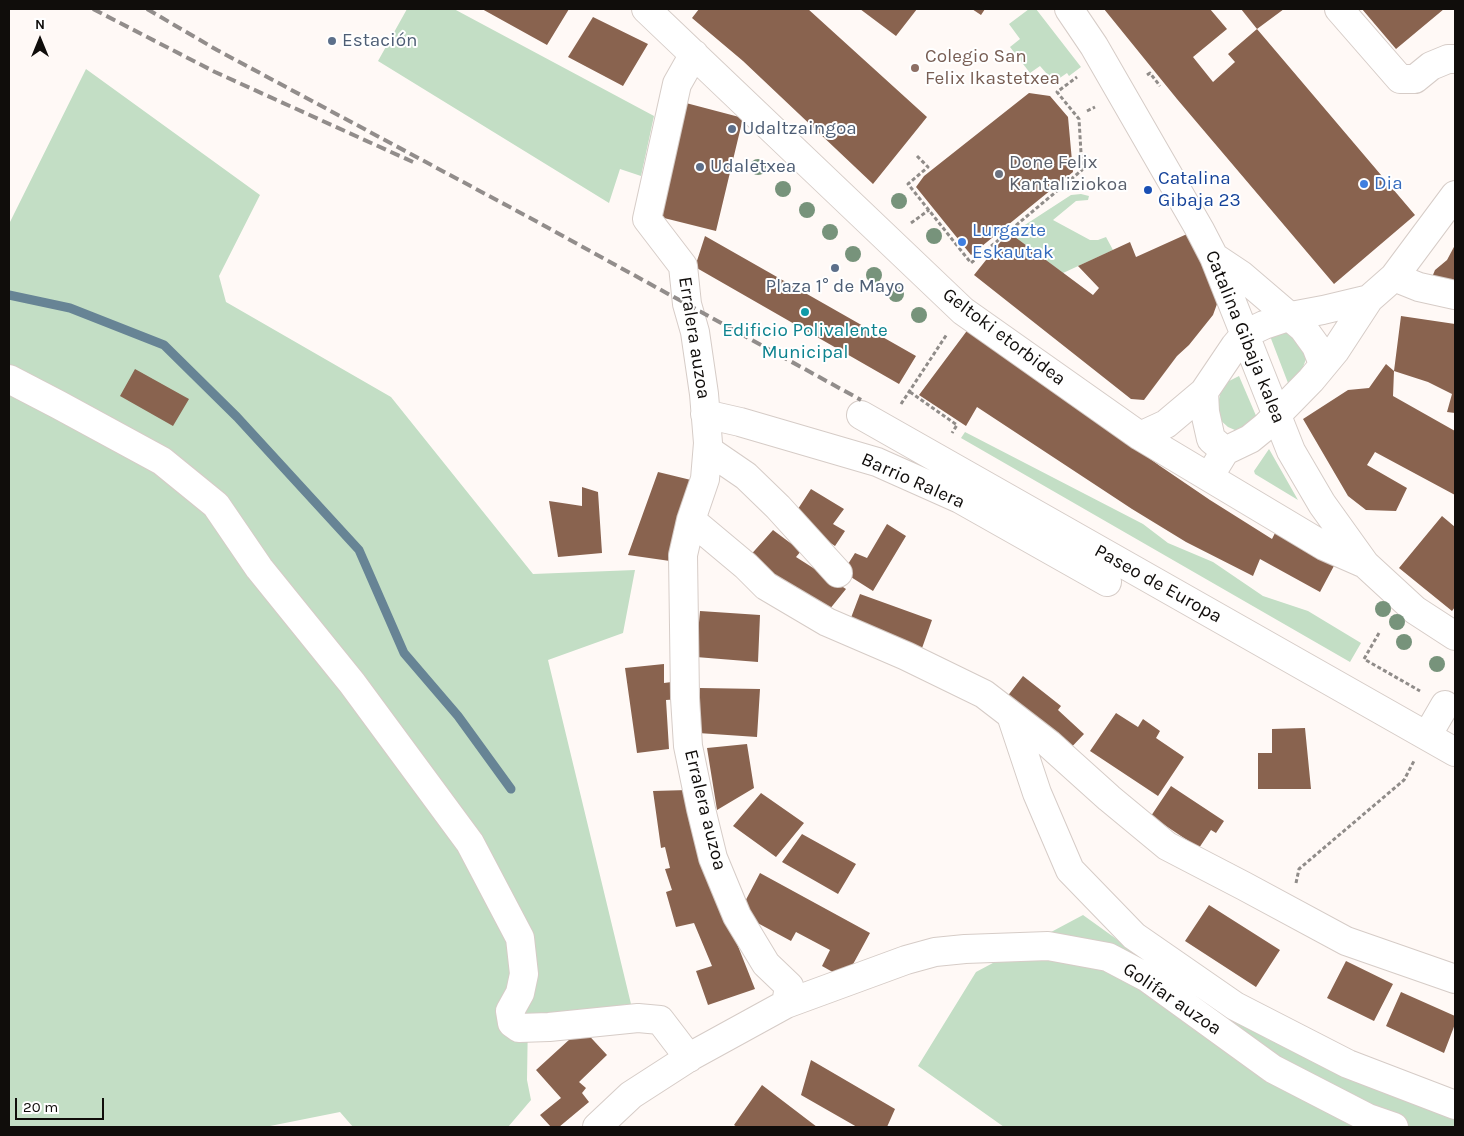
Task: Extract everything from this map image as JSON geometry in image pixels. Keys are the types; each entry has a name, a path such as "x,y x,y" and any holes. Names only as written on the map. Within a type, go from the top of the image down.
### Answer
{"street":[{"name":"Geltoki etorbidea","path":"646,9 963,311 1140,436 1324,546 1365,564"},
{"name":"Catalina Gibaja kalea","path":"1069,9 1094,46 1214,257 1291,451 1317,496 1365,564 1415,610 1455,636"},
{"path":"1339,9 1400,79 1415,79 1431,66 1448,59 1455,59"},
{"name":"Erralera auzoa","path":"694,54 677,84 647,219 683,266 687,304 695,332 706,414 708,450 706,479 691,520 683,555 688,746 713,858 737,916 766,964 789,986 786,1004"},
{"path":"1209,477 1225,451 1250,439 1266,426 1310,380 1335,351 1368,299 1394,276 1455,195"},
{"path":"1214,257 1241,275 1303,328 1316,346 1323,364"},
{"path":"1394,276 1419,287 1455,295"},
{"path":"1140,436 1166,424 1204,392 1245,334 1290,316 1368,299"},
{"path":"9,380 162,461 216,505 259,568 352,683 470,843 520,938 524,974 520,993 510,1012 512,1023 519,1028 549,1027 638,1018 660,1020 689,1058"},
{"path":"1204,392 1205,412 1211,439 1225,451"},
{"name":"Barrio Ralera","path":"706,414 877,462 960,500 1107,582"},
{"name":"Paseo de Europa","path":"861,415 1455,752"},
{"path":"708,450 746,476 778,507 838,574"},
{"path":"691,520 746,566 766,586 827,622 906,656 984,694 1049,744 1130,816 1167,846 1346,941 1455,979"},
{"path":"1427,736 1445,705"},
{"name":"Golifar auzoa","path":"1011,715 1037,793 1070,870 1134,936 1235,1006 1348,1064 1455,1105"},
{"name":"Golifar auzoa","path":"786,1004 906,960 935,952 1048,946 1108,957 1146,977 1273,1069 1368,1118 1394,1127"},
{"path":"597,1127 631,1095 689,1058 786,1004"}],"path":[{"path":"1147,75 1150,73 1160,86"},
{"path":"917,156 928,167 908,184 971,263 1082,170 1079,119 1057,92 1077,77"},
{"path":"1087,111 1095,107"},
{"path":"910,223 929,210"},
{"path":"900,406 963,311"},
{"path":"910,392 957,426 937,459"},
{"path":"1378,633 1364,659 1445,705"},
{"path":"1312,923 1296,883 1299,869 1404,780 1427,736"}],"green space":[{"path":"407,9 454,9 654,116 641,176 620,169 609,203 378,61"},
{"path":"1029,9 1036,9 1081,67 1069,76 1067,73 1054,82 1040,66 1030,73 1010,47 1020,39 1009,24"},
{"path":"86,69 260,195 219,276 226,302 391,397 533,574 635,570 623,633 548,660 631,1004 528,1017 527,1080 531,1100 508,1127 353,1127 340,1112 265,1127 9,1127 9,224"},
{"path":"1081,194 1089,196 1088,200 1076,201 1053,220 1090,240 1106,237 1113,250 1063,273 1011,234 1071,195"},
{"path":"1288,332 1305,348 1306,359 1302,370 1288,383 1270,336"},
{"path":"1239,376 1260,425 1251,429 1235,430 1228,427 1219,419 1216,411 1221,391 1229,381"},
{"path":"965,432 1143,524 1168,543 1213,562 1263,596 1308,611 1361,643 1350,662 961,438"},
{"path":"1269,449 1298,500 1255,474 1254,471"},
{"path":"1083,915 1168,976 1267,1039 1455,1116 1455,1127 1004,1127 918,1066 976,972"}],"building":[{"path":"482,9 569,9 547,45"},
{"path":"699,9 808,9 927,117 873,184 743,61 692,18"},
{"path":"860,9 917,9 896,36"},
{"path":"972,9 985,9 981,15"},
{"path":"1104,9 1210,9 1227,29 1193,57 1213,82 1235,62 1228,54 1257,29 1415,215 1334,284 1177,99"},
{"path":"1241,9 1284,9 1257,29"},
{"path":"1362,9 1444,9 1396,49"},
{"path":"593,17 648,44 623,86 568,57"},
{"name":"Done Felix Kantaliziokoa","path":"1029,93 1050,96 1068,117 1073,172 971,255 916,187 924,176"},
{"name":"Udaletxea","path":"686,103 743,118 716,231 656,216"},
{"path":"1011,234 1093,295 1099,288 1078,266 1130,242 1136,257 1187,234 1215,293 1217,304 1213,315 1189,345 1177,356 1144,400 1131,399 974,275 1006,235"},
{"name":"Edificio Polivalente Municipal","path":"705,236 916,356 899,384 695,267"},
{"path":"1455,245 1455,290 1430,282 1435,270 1447,260"},
{"path":"1401,316 1455,324 1455,413 1447,412 1452,394 1428,382 1394,371"},
{"path":"969,328 1210,500 1272,539 1277,529 1335,564 1320,592 1260,559 1253,576 1186,542 1132,509 977,407 966,426 919,395"},
{"path":"1386,364 1394,371 1393,396 1455,431 1455,495 1375,452 1367,465 1407,488 1396,511 1366,510 1348,496 1303,419 1348,390 1369,388"},
{"path":"135,369 189,399 173,426 120,396"},
{"path":"658,472 691,480 670,561 628,555"},
{"path":"582,487 598,492 602,553 558,557 549,501 582,506"},
{"path":"811,489 844,509 833,524 845,531 835,546 792,518"},
{"path":"1442,516 1455,527 1455,607 1452,611 1399,568"},
{"path":"887,524 906,536 873,591 843,572 855,553 867,558"},
{"path":"773,530 801,551 796,557 846,589 825,615 747,559"},
{"path":"860,594 932,620 921,651 849,623"},
{"path":"700,611 760,615 758,662 696,657"},
{"path":"664,664 664,683 679,681 680,699 666,700 669,749 637,753 625,668"},
{"path":"1023,676 1061,706 1058,710 1084,734 1065,754 1003,702"},
{"path":"700,688 760,689 757,737 698,733"},
{"path":"1116,713 1138,727 1143,719 1160,731 1156,738 1184,757 1158,796 1090,751"},
{"path":"1305,728 1311,789 1258,789 1258,753 1272,753 1272,729"},
{"path":"747,744 754,788 717,810 707,748"},
{"path":"1171,786 1224,821 1216,833 1211,830 1199,848 1151,816"},
{"path":"688,790 724,911 755,989 708,1005 696,971 712,966 694,923 676,927 666,892 672,890 665,869 670,868 665,847 661,848 653,791"},
{"path":"761,793 804,823 776,857 733,826"},
{"path":"802,834 856,864 838,894 782,862"},
{"path":"760,873 870,933 845,979 822,966 830,950 796,932 791,941 739,913"},
{"path":"1209,905 1280,950 1256,987 1185,941"},
{"path":"1346,961 1393,984 1374,1021 1327,998"},
{"path":"1401,992 1455,1016 1455,1024 1444,1053 1386,1026"},
{"path":"582,1028 607,1055 579,1082 586,1088 582,1093 589,1102 559,1127 551,1127 540,1115 561,1098 536,1070"},
{"path":"811,1060 895,1109 887,1127 857,1127 801,1095"},
{"path":"762,1085 817,1127 737,1127 734,1125"}],"waterway":[{"path":"9,295 70,308 164,345 237,417 359,550 404,653 458,716 511,789"}],"railway":[{"path":"93,9 215,72 413,162"},
{"path":"147,9 217,50 532,219 861,400"}],"place":[{"name":"Estación","path":"332,41"},
{"name":"Colegio San Felix Ikastetxea","path":"915,68"},
{"name":"Udaltzaingoa","path":"732,129"},
{"name":"Udaletxea","path":"700,167"},
{"name":"Done Felix Kantaliziokoa","path":"999,174"},
{"name":"Dia","path":"1364,184"},
{"name":"Catalina Gibaja 23","path":"1148,190"},
{"name":"Lurgazte Eskautak","path":"962,242"},
{"name":"Plaza 1° de Mayo","path":"835,268"},
{"name":"Edificio Polivalente Municipal","path":"805,312"}]}
